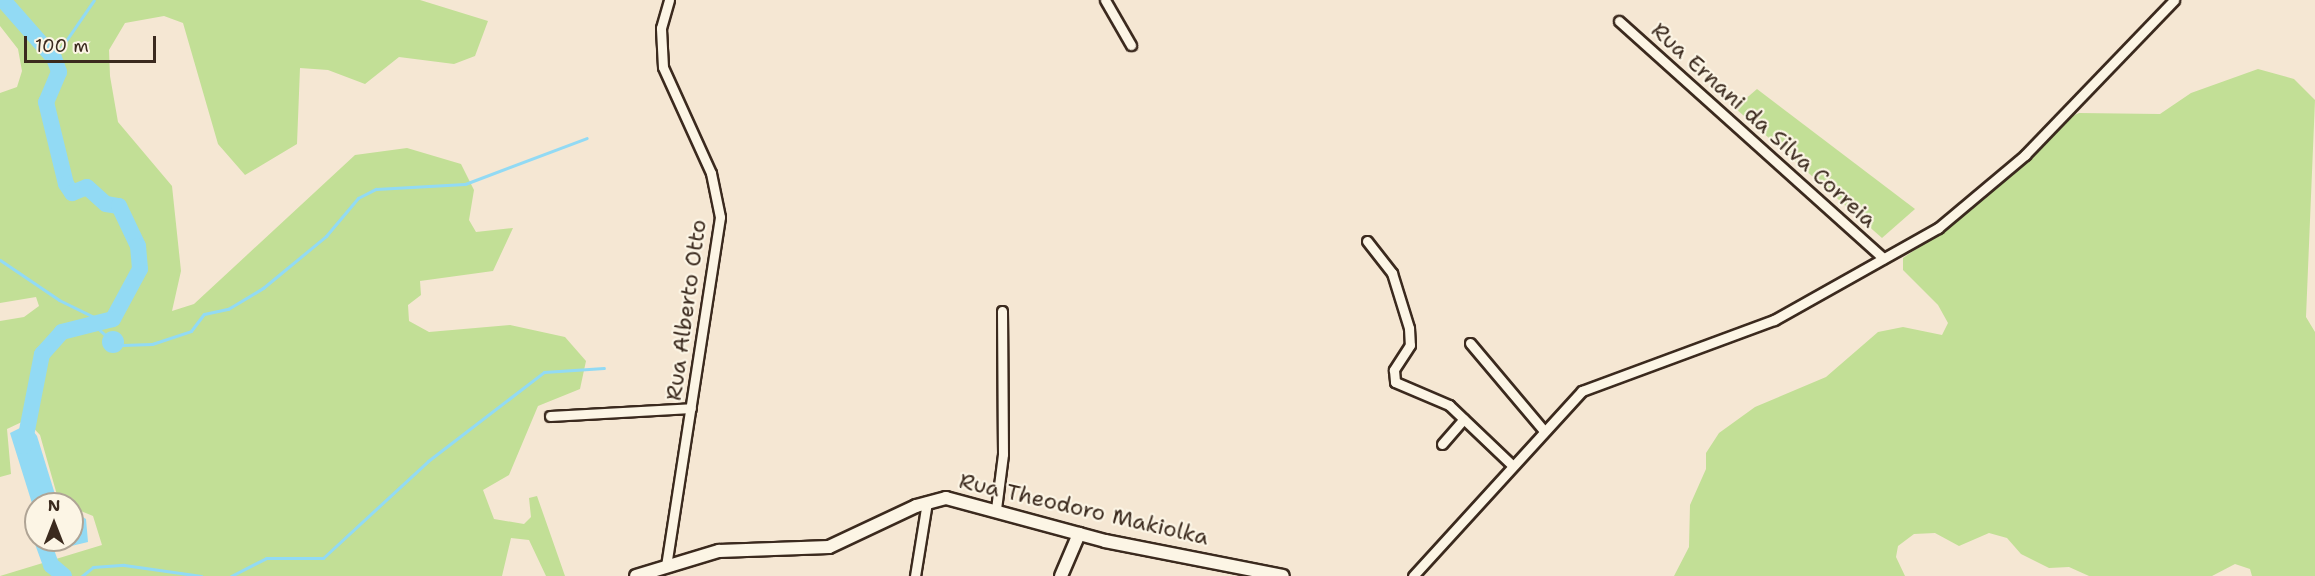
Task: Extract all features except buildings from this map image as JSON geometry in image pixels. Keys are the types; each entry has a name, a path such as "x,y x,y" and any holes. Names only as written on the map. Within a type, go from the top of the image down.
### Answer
{"main road":[{"name":"Rua Theodoro Makiolka","path":"636,576 719,550 830,547 927,502 955,498 1079,534 1283,576"},
{"path":"1061,576 1079,534"}],"street":[{"name":"Rua Alberto Otto","path":"666,566 720,203 663,67 661,28 669,0"},
{"path":"1105,0 1131,45"},
{"path":"1413,576 1544,431 1591,385 1760,326 1938,228 1990,186 2174,0"},
{"name":"Rua Ernani da Silva Correia","path":"1619,21 1882,258"},
{"path":"1367,241 1392,273 1409,328 1410,345 1394,370 1395,382 1442,400 1513,466"},
{"path":"996,509 1003,454 1002,311"},
{"path":"1470,343 1544,431"},
{"path":"550,416 691,408"},
{"path":"1442,444 1464,419"},
{"path":"915,576 927,502"}],"green space":[{"path":"0,0 420,0 488,21 475,56 454,64 399,57 365,84 328,70 300,68 297,144 245,175 218,144 183,23 164,16 125,23 109,50 110,76 118,122 172,186 181,271 172,311 194,304 355,155 407,148 461,164 474,190 469,220 476,232 513,228 493,271 420,281 421,295 408,305 409,321 429,332 510,325 565,337 586,361 580,389 538,406 509,475 483,490 494,519 524,524 531,517 529,498 537,496 565,576 546,576 529,540 511,538 502,576 0,576 102,545 93,516 84,512 84,492 56,492 40,435 26,420 7,429 11,474 0,477 0,321 24,317 39,306 36,297 0,303 0,93 17,87 22,71 18,49 0,26"},
{"path":"2258,69 2294,79 2315,100 2306,317 2315,332 2315,576 2252,576 2250,569 2235,564 2212,576 2089,576 2069,567 2049,568 2021,554 2007,538 1989,533 1959,546 1935,533 1914,534 1898,546 1896,557 1905,576 1674,576 1689,547 1690,505 1706,469 1706,453 1719,433 1755,407 1826,377 1878,332 1903,327 1942,335 1948,323 1938,305 1903,270 1903,258 1960,219 2064,120 2079,113 2160,114 2191,93"},
{"path":"1757,89 1915,209 1882,238 1735,108"}],"water":[{"path":"109,331 117,331 124,338 124,346 117,353 109,353 102,346 102,338"},
{"path":"28,424 37,436 54,492 28,492 10,433"},
{"path":"84,518 86,519 88,542 84,543"}],"waterway":[{"path":"3,0 54,58 59,72 46,102 66,184 72,193 87,187 106,204 119,206 138,246 140,269 113,319 62,332 42,354 24,446"},
{"path":"54,58 94,0"},
{"path":"122,345 152,344 191,331 204,314 228,309 263,288 326,236 358,198 376,189 465,184 587,138"},
{"path":"0,260 59,300 102,321"},
{"path":"93,324 104,334"},
{"path":"231,576 266,558 323,558 428,461 544,372 604,368"},
{"path":"46,552 51,565 64,576"},
{"path":"82,576 93,567 124,565 201,576"}]}
